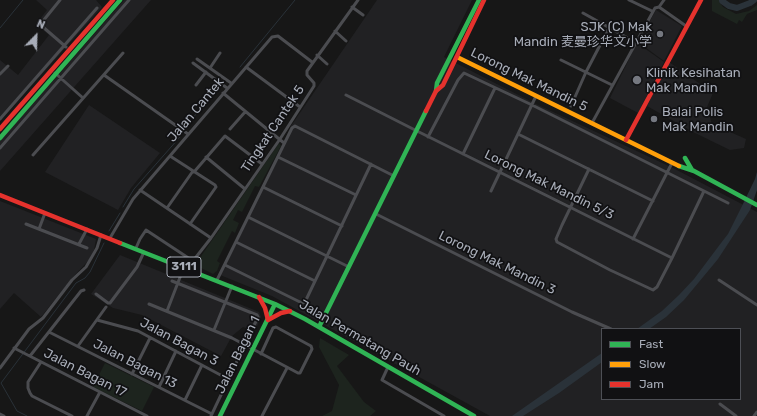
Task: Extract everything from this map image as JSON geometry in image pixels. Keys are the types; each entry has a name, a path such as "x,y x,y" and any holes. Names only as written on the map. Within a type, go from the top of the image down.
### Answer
{"street":[{"path":"60,0 43,20 42,24 68,49"},
{"path":"5,132 0,128 68,49 113,0"},
{"path":"0,138 120,0"},
{"path":"0,148 129,0"},
{"path":"312,62 358,0"},
{"path":"447,63 453,58 458,57 460,45 479,0"},
{"path":"436,91 447,63 460,45 484,0"},
{"path":"629,0 635,1 652,11"},
{"path":"592,124 652,11 659,7 664,0"},
{"path":"626,140 701,0"},
{"path":"352,7 363,15"},
{"path":"659,7 686,26"},
{"path":"0,119 98,8"},
{"path":"583,13 635,42"},
{"path":"571,106 586,72 609,28"},
{"path":"334,32 346,41"},
{"name":"Jalan Cantek","path":"110,238 140,190 272,37 275,36 282,39 312,62"},
{"path":"460,45 463,55 473,65"},
{"path":"33,155 123,53"},
{"path":"210,68 220,54"},
{"path":"317,55 327,64"},
{"name":"Lorong Mak Mandin 5","path":"319,327 436,91 443,85 458,57 672,163 694,171 757,205"},
{"path":"197,59 231,83"},
{"path":"561,60 612,85"},
{"path":"193,62 227,88"},
{"name":"Tingkat Cantek 5","path":"186,268 211,238 280,139 314,86 314,83 307,75 307,71 312,62"},
{"path":"453,66 459,62 473,65"},
{"path":"0,74 8,66"},
{"path":"246,67 300,107"},
{"path":"196,85 206,72"},
{"path":"55,73 83,98"},
{"path":"428,137 461,75 464,73 532,105 728,203"},
{"path":"104,75 187,134"},
{"path":"463,154 495,88"},
{"path":"223,93 284,143"},
{"name":"Lorong Mak Mandin 5/3","path":"346,94 416,131 672,258"},
{"path":"491,191 536,96"},
{"path":"230,129 245,112"},
{"path":"217,280 284,143 292,128 295,126 394,176"},
{"path":"518,134 653,201"},
{"path":"166,208 194,171 225,136 262,164"},
{"path":"170,156 216,187 190,224"},
{"path":"206,157 245,189"},
{"path":"278,157 356,195"},
{"path":"684,158 690,168 694,171"},
{"path":"634,239 672,163"},
{"path":"225,265 302,303 305,302 371,164"},
{"path":"589,169 570,207 556,239 557,242 610,270 653,290 657,287 672,258 704,191"},
{"path":"263,187 342,226"},
{"path":"140,190 211,238"},
{"name":"Jalan Permatang Pauh","path":"0,195 259,296 319,327 474,416"},
{"path":"39,229 45,213"},
{"name":"Lorong Mak Mandin 3","path":"376,214 572,312 609,328"},
{"path":"248,217 349,267"},
{"path":"26,224 87,248"},
{"path":"79,244 88,229"},
{"path":"136,248 147,230 193,261"},
{"path":"0,368 29,329 43,318 72,280 86,267 97,248 102,235"},
{"path":"236,242 315,281"},
{"path":"96,294 108,303 110,302 137,267 144,252"},
{"path":"167,311 178,283 186,268"},
{"path":"719,280 757,305"},
{"path":"172,281 225,302"},
{"path":"214,330 232,286"},
{"path":"28,355 49,332 81,291 84,290"},
{"path":"259,296 265,308 268,320 281,313 290,311"},
{"name":"Jalan Bagan 1","path":"211,415 258,317 258,315 225,302"},
{"path":"149,304 245,344 261,354 298,374 300,373 312,349 310,346 276,327 273,328 261,354"},
{"name":"Jalan Bagan 1","path":"220,416 275,304"},
{"path":"78,346 106,306"},
{"name":"Jalan Bagan 3","path":"97,320 133,329 228,379"},
{"name":"Jalan Bagan 13","path":"49,332 185,400 211,415"},
{"path":"132,374 150,338"},
{"name":"Jalan Bagan 17","path":"14,348 147,416"},
{"path":"158,387 176,352"},
{"path":"42,362 28,382 30,393 32,396 72,416"},
{"path":"185,400 202,365"},
{"path":"388,367 382,380 444,416"},
{"path":"262,416 287,368"},
{"path":"87,416 100,392"},
{"path":"720,404 736,416"},
{"path":"754,416 757,412"},
{"path":"0,414 4,416"}],"shaded area":[{"path":"36,0 96,0 102,7 0,121 0,60 18,75 49,35 36,24 47,10"},
{"path":"124,0 151,0 0,171 0,141"},
{"path":"377,0 472,0 444,57 536,104 673,168 757,212 757,416 490,416 272,296 220,275 291,126"},
{"path":"712,0 719,0 723,7 736,14 749,11 757,5 757,10 747,14 742,22 739,20 737,24 712,11"},
{"name":"SJK (C) Mak Mandin 麦曼珍华文小学","path":"656,10 682,26 664,61 638,42"},
{"name":"Klinik Kesihatan Mak Mandin","path":"637,43 664,62 638,113 610,98"},
{"path":"669,62 713,93 707,107 712,124 746,139 744,148 730,150 693,132 647,106"},
{"path":"89,105 160,153 131,188 118,210 45,172"},
{"path":"279,143 281,146 259,187 255,186 242,212 238,210 233,220 239,223 235,233 232,231 217,261 220,263 217,271 213,274 195,265"},
{"path":"757,172 757,190 750,210 718,259 684,300 666,317 650,328 638,328 662,311 694,279 728,234"},
{"path":"0,201 96,239 94,250 89,260 73,277 41,317 14,293 0,309"},
{"path":"120,255 259,312 261,317 255,331 243,327 232,336 221,356 142,315 113,308 91,294"},
{"path":"320,338 349,355 337,366 364,402 376,411 370,416 322,416 332,411 339,385 319,347"},
{"path":"601,354 601,363 559,393 523,416 512,416"},
{"path":"105,363 154,387 142,411 93,387"}],"waterway":[{"path":"0,28 23,0"},
{"path":"240,67 295,0"},
{"path":"722,0 729,6 737,8 754,0"},
{"path":"184,129 208,99"},
{"path":"123,207 134,189 179,138 182,132"},
{"path":"109,231 120,213"},
{"path":"27,416 17,411 1,383 76,283 85,278 90,272 104,243"}],"traffic: fast":[{"path":"0,138 120,0"},
{"path":"436,91 437,83 479,0"},
{"path":"319,327 426,111"},
{"path":"685,158 692,170"},
{"path":"679,166 694,171 757,205"},
{"path":"120,243 275,304 305,319 474,416"},
{"path":"220,416 275,304"}],"traffic: slow":[{"path":"457,57 679,166"}],"traffic: jam":[{"path":"0,129 113,0"},
{"path":"426,111 436,91 443,85 484,0"},
{"path":"626,140 701,0"},
{"path":"0,195 120,243"},
{"path":"259,297 265,308 268,320 281,313 290,311"}],"place":[{"name":"SJK (C) Mak Mandin 麦曼珍华文小学","path":"660,34"},
{"name":"Klinik Kesihatan Mak Mandin","path":"637,80"},
{"name":"Balai Polis Mak Mandin","path":"654,119"}]}
